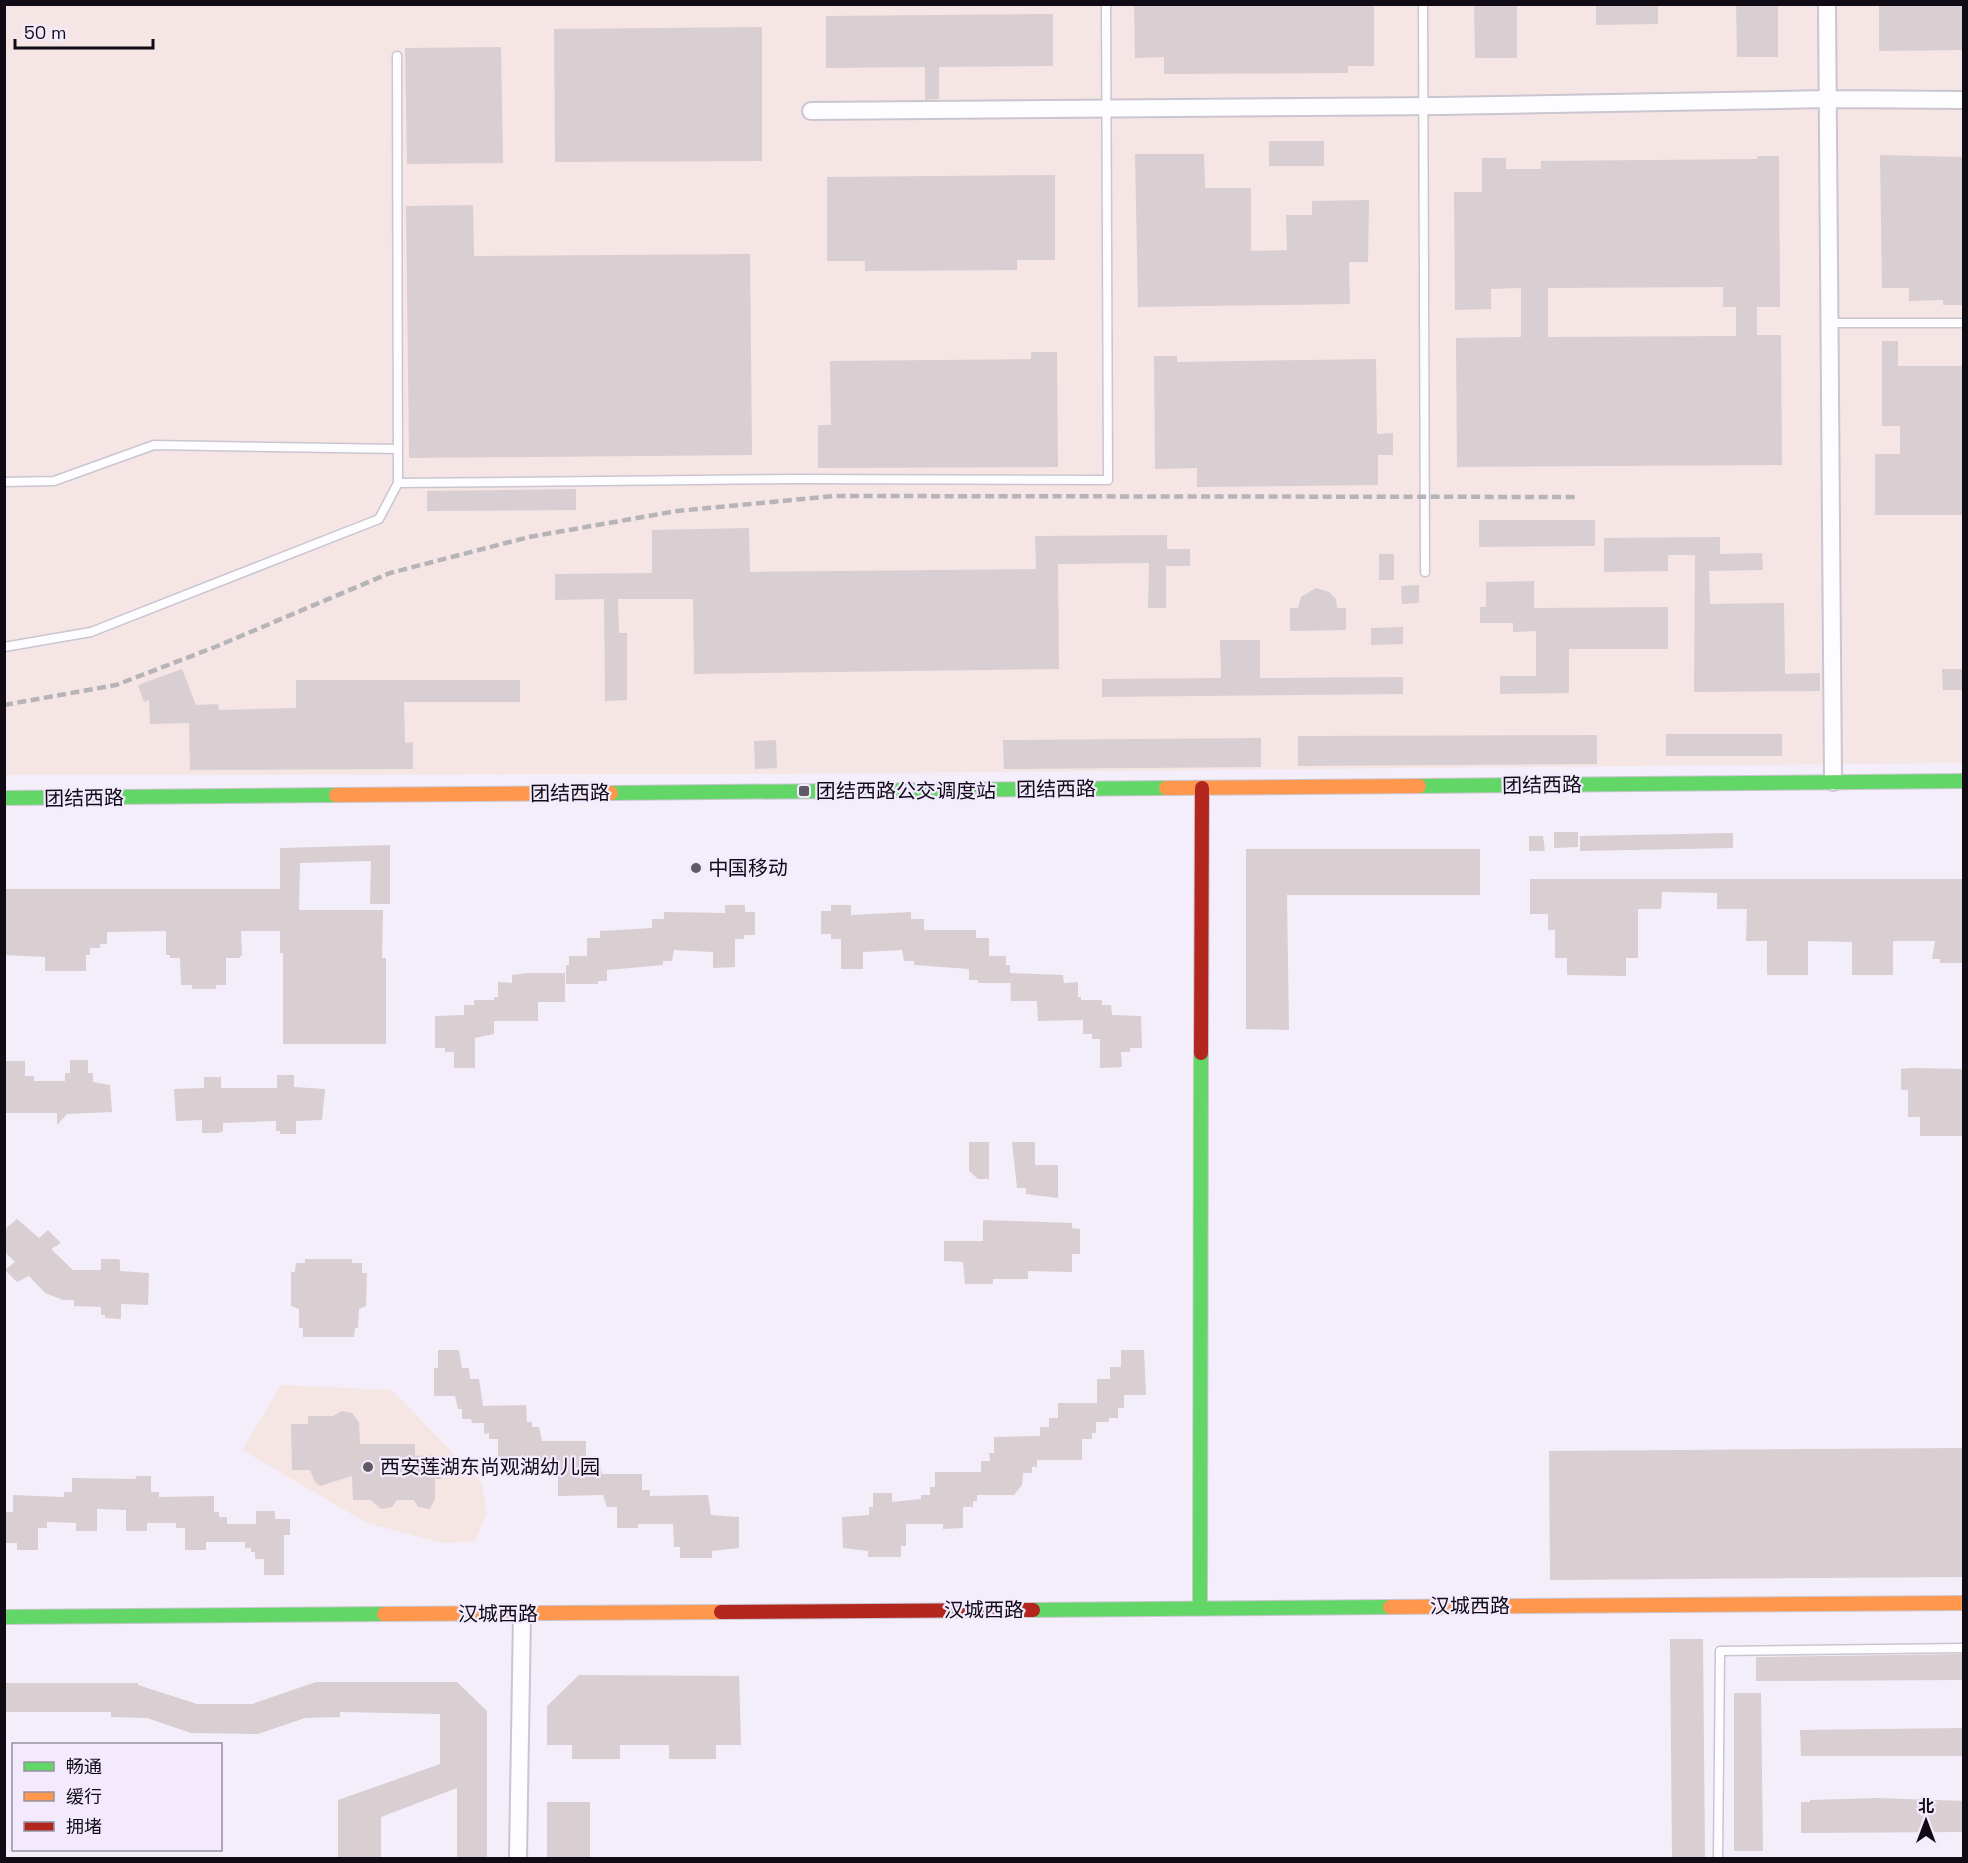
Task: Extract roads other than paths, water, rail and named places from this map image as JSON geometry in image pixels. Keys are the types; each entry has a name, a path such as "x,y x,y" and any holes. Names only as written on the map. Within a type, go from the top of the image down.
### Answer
{"street":[{"path":"1827,4 1833,782"},
{"path":"811,111 1423,106 1829,99 1964,100"},
{"name":"团结西路","path":"4,798 1964,781"},
{"path":"1200,1609 1202,788"},
{"name":"汉城西路","path":"4,1617 1964,1603"},
{"path":"519,1858 522,1614"}],"lane":[{"path":"398,483 799,479 1108,480 1106,4"},
{"path":"1423,4 1425,572"},
{"path":"4,647 91,632 379,519 398,483 397,56"},
{"path":"1830,323 1964,323"},
{"path":"4,482 54,481 154,445 398,449"},
{"path":"1718,1858 1720,1651 1964,1648"}],"railway":[{"path":"4,705 116,685 215,647 390,573 529,537 677,511 834,496 1579,497"}],"place":[{"name":"团结西路公交调度站","path":"804,791"},
{"name":"中国移动","path":"696,868"},
{"name":"西安莲湖东尚观湖幼儿园","path":"368,1467"}]}
